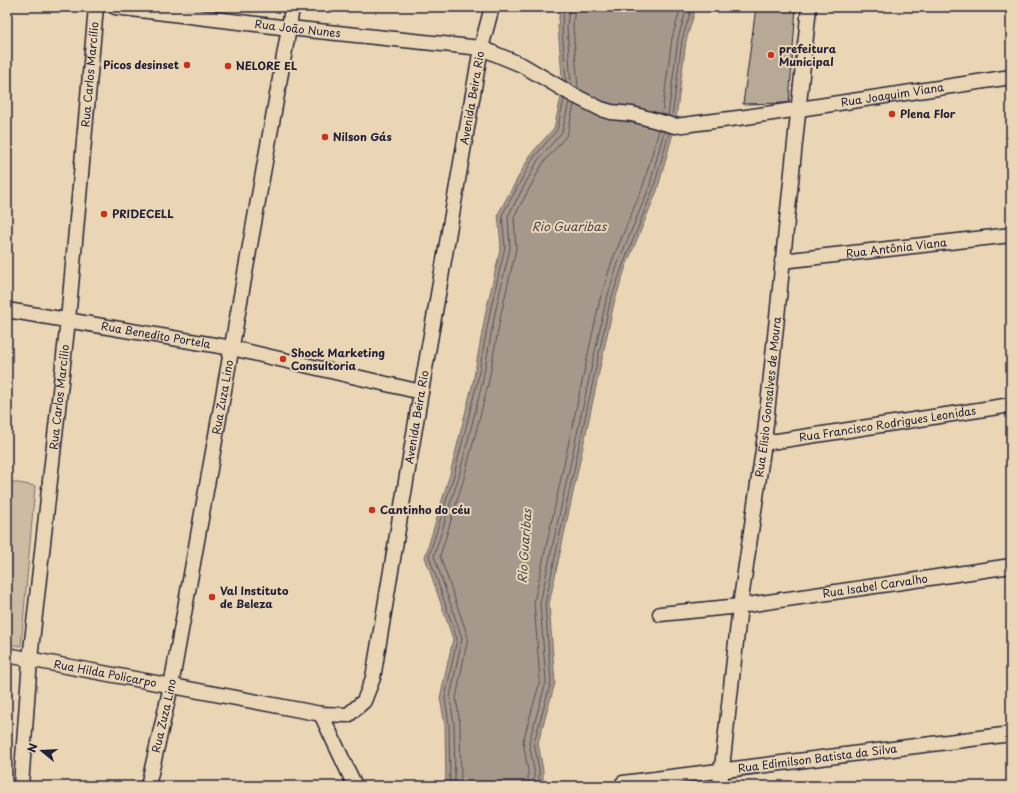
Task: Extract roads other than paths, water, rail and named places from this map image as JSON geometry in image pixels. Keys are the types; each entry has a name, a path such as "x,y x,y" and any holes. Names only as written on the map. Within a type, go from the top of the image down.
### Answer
{"street":[{"name":"Rua Carlos Marcílio","path":"21,786 30,659 68,320 96,7"},
{"name":"Rua João Nunes","path":"115,7 289,28 481,48 522,65 573,95 601,109 611,112 632,114"},
{"name":"Rua Zuza Lino","path":"148,786 171,686 292,7"},
{"name":"Avenida Beira Rio","path":"321,714 348,715 364,701 373,678 481,48 492,7"},
{"name":"Rua Elisio Gonsalves de Moura","path":"720,786 740,606 764,443 809,7"},
{"name":"Rua Joaquim Viana","path":"632,114 675,126 746,117 1011,77"},
{"name":"Rua Antônia Viana","path":"782,261 1011,235"},
{"name":"Rua Benedito Portela","path":"7,310 232,348 421,392"},
{"name":"Rua Francisco Rodrigues Leonidas","path":"764,443 1011,405"},
{"name":"Rua Isabel Carvalho","path":"660,614 740,606 1011,566"},
{"name":"Rua Hilda Policarpo","path":"7,655 321,714"},
{"path":"321,714 355,786"},
{"name":"Rua Edimilson Batista da Silva","path":"623,783 1011,734"}],"water":[{"name":"Rio Guaribas","path":"560,7 696,7 686,41 675,126 657,191 626,266 614,303 549,604 555,683 538,743 543,770 543,786 446,786 445,725 440,698 453,639 425,557 450,474 473,382 486,311 501,246 498,214 531,154 554,128 563,89 558,27"}],"place":[{"name":"prefeitura Municipal","path":"771,55"},
{"name":"Picos desinset","path":"187,65"},
{"name":"NELORE EL","path":"228,66"},
{"name":"Plena Flor","path":"892,114"},
{"name":"Nilson Gás","path":"325,137"},
{"name":"PRIDECELL","path":"104,214"},
{"name":"Shock Marketing Consultoria","path":"283,359"},
{"name":"Cantinho do céu","path":"372,510"},
{"name":"Val Instituto de Beleza","path":"212,597"}]}
